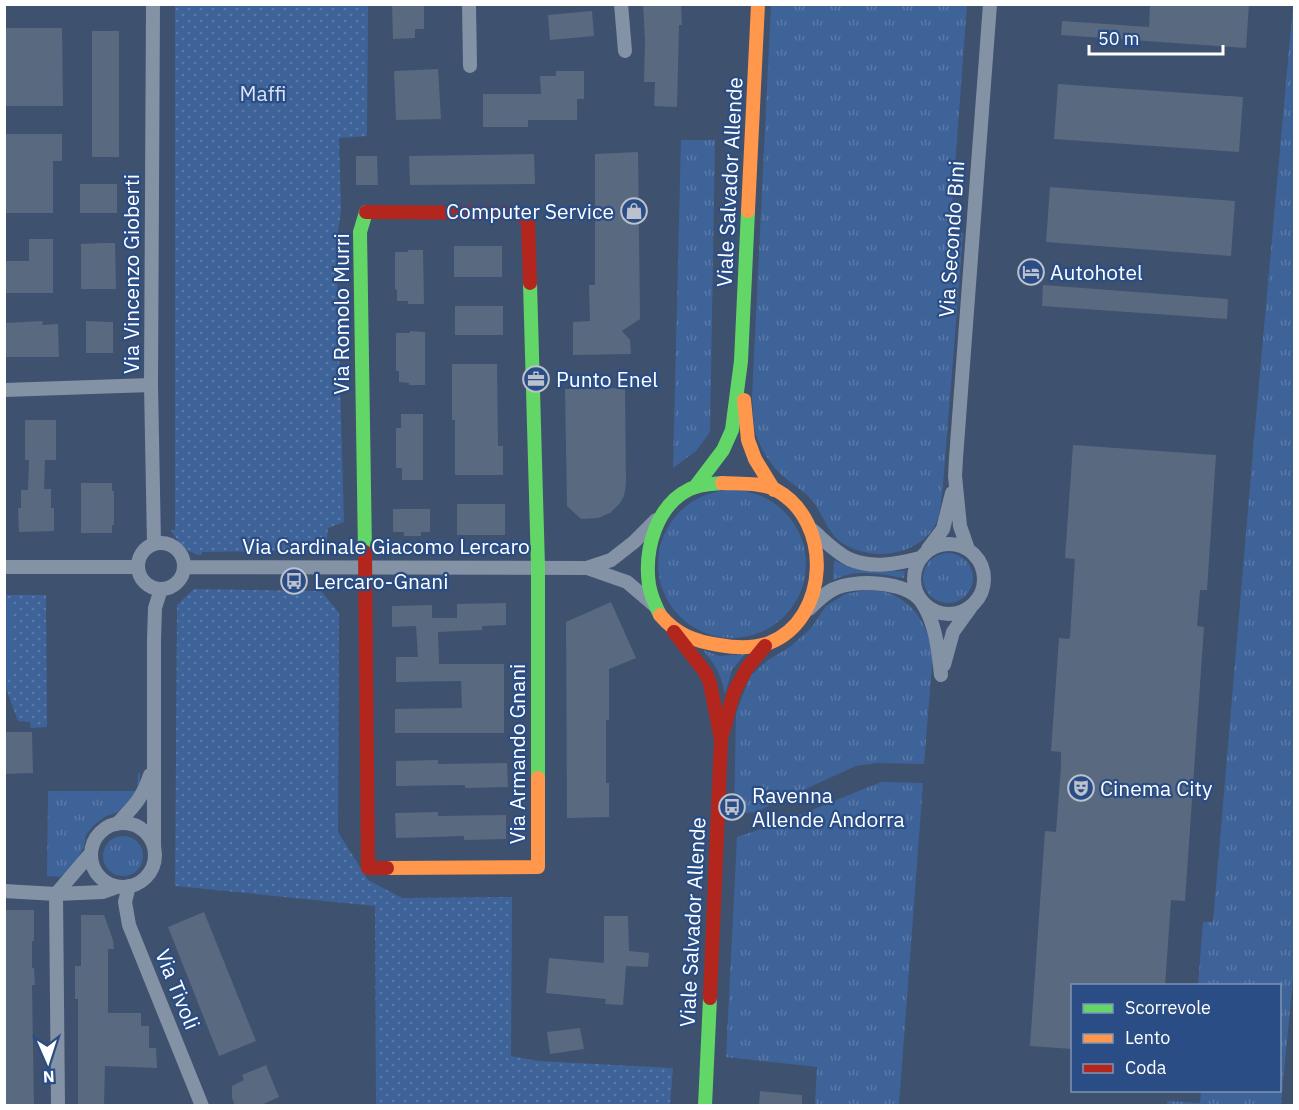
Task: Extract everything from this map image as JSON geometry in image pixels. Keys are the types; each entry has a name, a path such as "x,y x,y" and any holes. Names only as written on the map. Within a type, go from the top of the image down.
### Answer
{"main road":[{"name":"Viale Salvador Allende","path":"695,487 723,450 732,430 741,361 758,4"},
{"name":"Via Romolo Murri","path":"365,568 360,232 366,212 517,213 528,220 538,567"},
{"name":"Viale Salvador Allende","path":"741,361 748,440 755,459 774,490"},
{"path":"722,483 774,490 789,500 801,513 810,528 818,556 816,585 805,612 781,637 765,645 740,648 690,639 669,626 654,605 649,580 649,555 659,518 669,505 695,487 722,483"},
{"name":"Via Armando Gnani","path":"365,568 368,868 538,867 538,567"},
{"name":"Viale Salvador Allende","path":"669,626 705,672 710,683 721,740"},
{"name":"Viale Salvador Allende","path":"705,1106 721,740 734,692 747,668 765,645"}],"street":[{"name":"Via Vincenzo Gioberti","path":"153,4 151,385 154,543"},
{"path":"469,4 470,66"},
{"path":"621,4 625,51"},
{"name":"Via Secondo Bini","path":"923,555 943,529 955,476 990,4"},
{"path":"4,390 151,385"},
{"name":"Via Secondo Bini","path":"955,476 960,526 968,549"},
{"name":"Via Cardinale Giacomo Lercaro","path":"587,568 611,560 659,518"},
{"path":"810,528 849,559 870,564 894,565 923,555 936,546 946,544 968,549 976,557 982,566 983,588 953,632 941,675 936,633 915,589 913,578 915,568 923,555"},
{"path":"161,542 176,547 184,560 179,580 168,588 154,588 142,580 139,574 138,559 147,547 154,543 161,542"},
{"path":"4,567 138,567"},
{"name":"Via Cardinale Giacomo Lercaro","path":"184,567 587,568 627,582 654,605"},
{"path":"805,612 834,588 858,583 880,583 902,588 938,613 962,612 972,606"},
{"path":"4,891 56,894 103,892 138,884 151,872 154,864 155,608 161,589"},
{"path":"117,824 145,792 153,765"},
{"path":"123,886 109,883 95,871 91,853 99,834 107,828 126,823 144,830 154,846"},
{"path":"58,1106 56,894 91,853"},
{"name":"Via Tivoli","path":"123,886 129,925 202,1106"}],"green space":[{"name":"Maffi","path":"175,5 368,5 367,136 339,138 341,212 336,242 344,522 328,528 326,550 202,552 202,555 187,550 171,530 175,530"},
{"path":"771,5 967,5 950,233 963,233 941,502 938,519 925,538 914,546 891,553 878,554 853,549 837,539 811,499 770,462 756,434 752,397"},
{"path":"1294,5 1294,967 1281,1105 1167,1105 1167,1101 1200,1103 1201,1092 1281,1092 1281,984 1198,984 1203,922 1213,922"},
{"path":"681,140 715,140 710,432 696,451 673,468"},
{"path":"732,490 760,495 785,511 801,536 806,564 801,592 785,617 760,633 732,638 704,633 679,617 663,592 658,564 663,536 679,511 704,495"},
{"path":"953,553 966,560 972,568 972,588 966,596 958,602 943,603 930,596 924,588 923,573 930,560 938,554"},
{"path":"834,560 859,569 905,571 904,578 859,573 833,580"},
{"path":"194,589 321,591 339,613 338,832 368,880 402,898 512,897 511,1056 538,1061 673,1068 670,1105 376,1105 375,906 175,886 177,605"},
{"path":"867,590 888,593 908,604 920,618 928,635 933,654 924,764 877,763 856,766 755,812 734,814 736,713 750,676 811,628 826,606 845,594"},
{"path":"5,595 46,595 47,727 31,728 30,722 18,721 5,686"},
{"path":"4,606 11,606 11,673 5,673"},
{"path":"703,650 720,656 745,654 732,670 725,694 717,671"},
{"path":"138,773 140,773 140,790 122,811 106,816 94,825 86,835 78,858 66,872 60,877 47,876 48,791 137,791"},
{"path":"881,782 923,783 899,1105 815,1105 817,1067 726,1057 737,837 785,821"},
{"path":"123,836 131,837 137,842 142,848 142,864 137,870 131,875 123,876 115,875 109,870 104,864 103,856 104,848 109,842 115,837"}],"building":[{"path":"392,4 424,4 424,29 415,29 415,38 393,39"},
{"path":"643,4 681,4 682,25 679,25 677,107 654,106 655,82 644,82"},
{"path":"1150,4 1249,4 1246,48 1061,35 1062,21 1149,27"},
{"path":"592,11 594,36 550,40 548,15"},
{"path":"4,28 62,28 63,106 4,106"},
{"path":"92,31 119,31 119,157 92,157"},
{"path":"438,69 441,119 396,120 394,71"},
{"path":"556,71 584,71 584,99 577,99 577,120 528,120 528,127 483,127 483,94 541,94 540,76 556,76"},
{"path":"1058,84 1243,97 1239,152 1054,139"},
{"path":"4,134 62,134 62,161 53,161 53,213 4,213"},
{"path":"638,152 640,319 622,331 630,340 631,354 573,355 573,322 590,321 589,285 595,285 595,154"},
{"path":"534,154 535,184 410,185 409,156"},
{"path":"356,156 377,156 378,185 356,185"},
{"path":"80,184 117,184 117,213 80,213"},
{"path":"1050,187 1235,201 1231,256 1046,242"},
{"path":"29,239 53,239 53,293 4,293 4,261 29,261"},
{"path":"115,243 116,289 81,289 81,244"},
{"path":"454,246 502,246 502,277 454,277"},
{"path":"408,250 423,250 424,304 397,301 395,252 408,252"},
{"path":"1043,285 1228,299 1227,319 1042,306"},
{"path":"455,306 503,306 503,335 455,335"},
{"path":"43,321 42,325 58,324 59,357 4,357 4,323"},
{"path":"86,321 113,322 113,353 86,353"},
{"path":"410,331 425,332 425,385 409,385 409,383 399,382 399,371 396,371 396,333 410,333"},
{"path":"452,364 497,364 498,446 503,446 503,475 455,475"},
{"path":"625,388 626,484 624,496 610,513 598,518 581,519 567,506 565,389"},
{"path":"401,414 423,414 423,480 402,480 402,468 396,468 396,428 401,428"},
{"path":"25,420 56,420 56,460 45,460 44,489 51,489 54,531 19,532 18,508 21,508 21,490 28,490 29,460 25,460"},
{"path":"1073,445 1216,455 1207,590 1200,590 1197,626 1204,627 1185,901 1171,900 1165,984 1071,984 1071,1049 1030,1046 1045,831 1056,832 1061,766 1061,752 1051,751 1059,638 1069,639 1070,637 1075,559 1065,558"},
{"path":"81,483 112,483 114,525 112,525 112,533 81,533"},
{"path":"457,504 505,504 505,535 457,535"},
{"path":"393,509 430,509 430,532 421,532 421,536 404,536 404,532 393,532"},
{"path":"611,602 636,658 609,669 606,783 609,783 609,817 567,818 566,622"},
{"path":"506,603 506,625 482,626 482,630 438,632 439,664 504,664 504,733 395,733 395,709 462,708 461,681 396,682 396,657 418,657 416,626 392,627 392,606 432,605 432,618 457,618 457,604"},
{"path":"4,732 32,732 33,773 4,774"},
{"path":"438,760 438,764 507,763 508,787 396,786 396,761"},
{"path":"438,812 438,816 506,815 506,839 464,840 464,836 396,838 395,813"},
{"path":"4,910 34,910 32,968 34,968 35,985 32,985 34,1106 4,1106"},
{"path":"204,912 256,1041 219,1056 168,927"},
{"path":"81,915 104,915 113,940 114,949 108,949 108,1013 141,1013 141,1026 149,1026 149,1048 156,1048 157,1068 105,1066 104,1106 78,1106 78,999 75,999 75,966 81,966"},
{"path":"604,916 628,916 629,951 649,953 648,967 626,966 623,1005 605,1004 606,999 546,993 549,958 604,963"},
{"path":"580,1028 584,1049 550,1054 547,1032"},
{"path":"266,1065 279,1097 259,1106 235,1106 232,1086 244,1080 242,1075"},
{"path":"760,1091 802,1095 802,1106 759,1106"}],"traffic: fast":[{"path":"695,487 723,450 732,430 741,361 748,211"},
{"path":"365,552 360,232 366,212"},
{"path":"530,283 538,567 538,778"},
{"path":"660,615 651,593 648,571 651,543 661,517 678,496 690,489 722,483"},
{"path":"705,1106 710,998"}],"traffic: slow":[{"path":"748,211 758,4"},
{"path":"744,400 748,440 755,459 774,490"},
{"path":"660,615 673,628 694,639 719,645 744,647 769,643 789,631 804,613 813,592 817,569 815,546 808,524 795,504 770,487 722,483"},
{"path":"387,868 538,867 538,778"}],"traffic: jam":[{"path":"366,212 517,213 528,220 530,283"},
{"path":"365,552 368,868 387,868"},
{"path":"674,632 705,672 710,683 721,740 710,998"},
{"path":"722,735 734,692 747,668 765,646"}],"place":[{"name":"Computer Service","path":"634,211"},
{"name":"Autohotel","path":"1031,272"},
{"name":"Punto Enel","path":"536,379"},
{"name":"Lercaro-Gnani","path":"294,581"},
{"name":"Cinema City","path":"1081,788"},
{"name":"Ravenna Allende Andorra","path":"732,807"}]}
